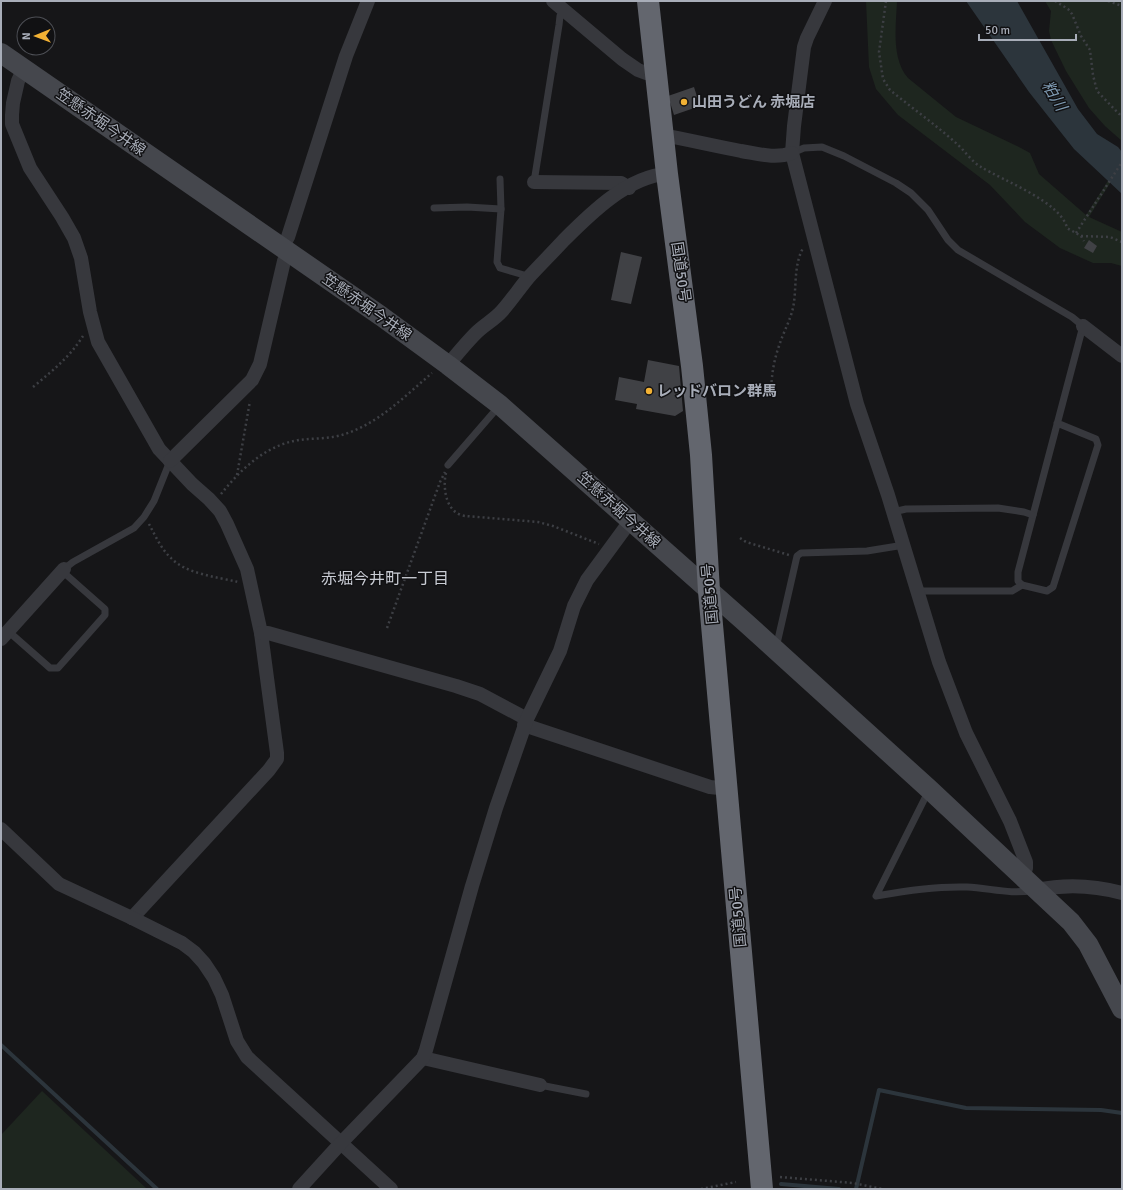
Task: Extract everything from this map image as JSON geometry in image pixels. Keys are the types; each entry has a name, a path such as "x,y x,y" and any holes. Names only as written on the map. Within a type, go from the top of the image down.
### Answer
{"highway":[{"name":"国道50号","path":"648,1 667,174 682,279 695,388 701,455 709,591 762,1189"}],"main road":[{"name":"笠懸赤堀今井線","path":"1,53 285,250 446,364 500,405 631,520 929,789 1071,922 1088,944 1122,1009"}],"street":[{"path":"170,461 176,453 252,380 260,364 290,230 346,56 368,1"},
{"path":"553,1 613,52 638,70 656,74"},
{"path":"825,1 804,47 792,153 857,404 904,545 939,662 966,733 1010,821 1026,862 1029,884 1059,886 1087,885 1122,893"},
{"path":"24,68 18,81 13,102 12,124 30,168 74,238 80,258 93,328 98,342 160,448 192,484 220,510 247,569 261,633 277,759 269,770 132,918"},
{"path":"663,135 768,156 782,156 792,153"},
{"path":"446,364 476,333 501,312 529,278 592,212 604,203 648,177 667,174"},
{"path":"534,182 621,183 625,184 629,188"},
{"path":"1083,326 1122,356"},
{"path":"299,1189 423,1058 483,851 525,722 560,651 574,606 587,580 631,520"},
{"path":"4,635 63,570"},
{"path":"261,633 268,633 456,686 480,694 525,722 710,787 727,787"},
{"path":"1,829 59,884 182,943 194,952 204,963 214,978 222,995 237,1042 247,1058 391,1189"},
{"path":"423,1058 540,1085"}],"lane":[{"path":"534,182 560,16 564,11"},
{"path":"792,153 804,148 822,147 844,156 896,183 910,193 928,210 948,240 958,250 1059,309 1083,326 1018,572 1018,581 1022,586"},
{"path":"500,179 501,209 497,262 500,268 524,275 529,278"},
{"path":"434,208 468,207 501,209"},
{"path":"448,465 500,405"},
{"path":"918,591 1012,591 1022,586 1047,591 1053,587 1098,445 1096,439 1057,424"},
{"path":"4,635 50,668 58,668 105,615 105,609 63,570 73,562 134,528 154,501 170,461"},
{"path":"893,512 906,509 998,508 1024,512 1033,516"},
{"path":"775,650 797,556 801,553 867,551 904,545"},
{"path":"929,789 876,896 920,889 966,887 1011,893 1023,893 1029,884"},
{"path":"540,1085 586,1094"}],"path":[{"path":"886,1 879,52 882,79 890,90 957,144 979,166 1054,208 1066,223 1068,228 1081,236 1084,241"},
{"path":"1055,1 1068,9 1072,14 1081,36 1090,50 1093,75 1097,91 1119,114 1122,114"},
{"path":"1108,1 1122,6"},
{"path":"1077,233 1122,162"},
{"path":"1081,236 1110,237 1122,242"},
{"path":"771,397 771,378 775,359 794,305 799,256 805,246 815,240"},
{"path":"33,386 62,363 75,348 84,334 93,328"},
{"path":"214,504 237,475 265,452 298,440 345,434 373,421 383,415 446,364"},
{"path":"237,475 252,392 252,380"},
{"path":"448,465 445,480 446,498 457,513 466,516 538,522 553,526 600,544 610,550"},
{"path":"386,628 440,482 448,465"},
{"path":"144,516 160,544 171,558 183,568 251,585"},
{"path":"740,538 746,542 797,556"},
{"path":"780,1177 853,1182 882,1189"},
{"path":"701,1189 736,1182"}],"shaded area":[{"path":"866,1 897,1 897,51 899,61 908,78 956,117 1030,153 1039,174 1086,215 1122,159 1122,164 1089,217 1122,232 1122,266 1111,263 1093,263 1060,248 1025,222 990,185 898,115 876,89 869,67"},
{"path":"1045,1 1122,1 1122,141 1105,126 1089,108 1066,71 1051,40 1049,31 1051,11"},
{"path":"42,1091 147,1189 1,1189 1,1135"}],"water":[{"name":"粕川","path":"966,1 1017,1 1078,109 1097,134 1118,147 1122,152 1122,194 1074,149 1029,92"}],"building":[{"path":"694,87 700,106 674,115 668,96"},
{"path":"1089,240 1097,246 1093,253 1084,248"},
{"path":"621,252 642,257 631,304 611,300"},
{"name":"レッドバロン群馬","path":"648,360 679,366 683,411 675,416 636,409 637,404 615,400 619,377 644,382"}],"waterway":[{"path":"1,1045 157,1189"},
{"path":"856,1189 879,1090 966,1108 1101,1110 1122,1113"},
{"path":"781,1184 839,1189"}],"place":[{"name":"山田うどん 赤堀店","path":"684,102"},
{"name":"レッドバロン群馬","path":"649,391"}],"district":[{"name":"赤堀今井町一丁目","path":"385,579"}]}
